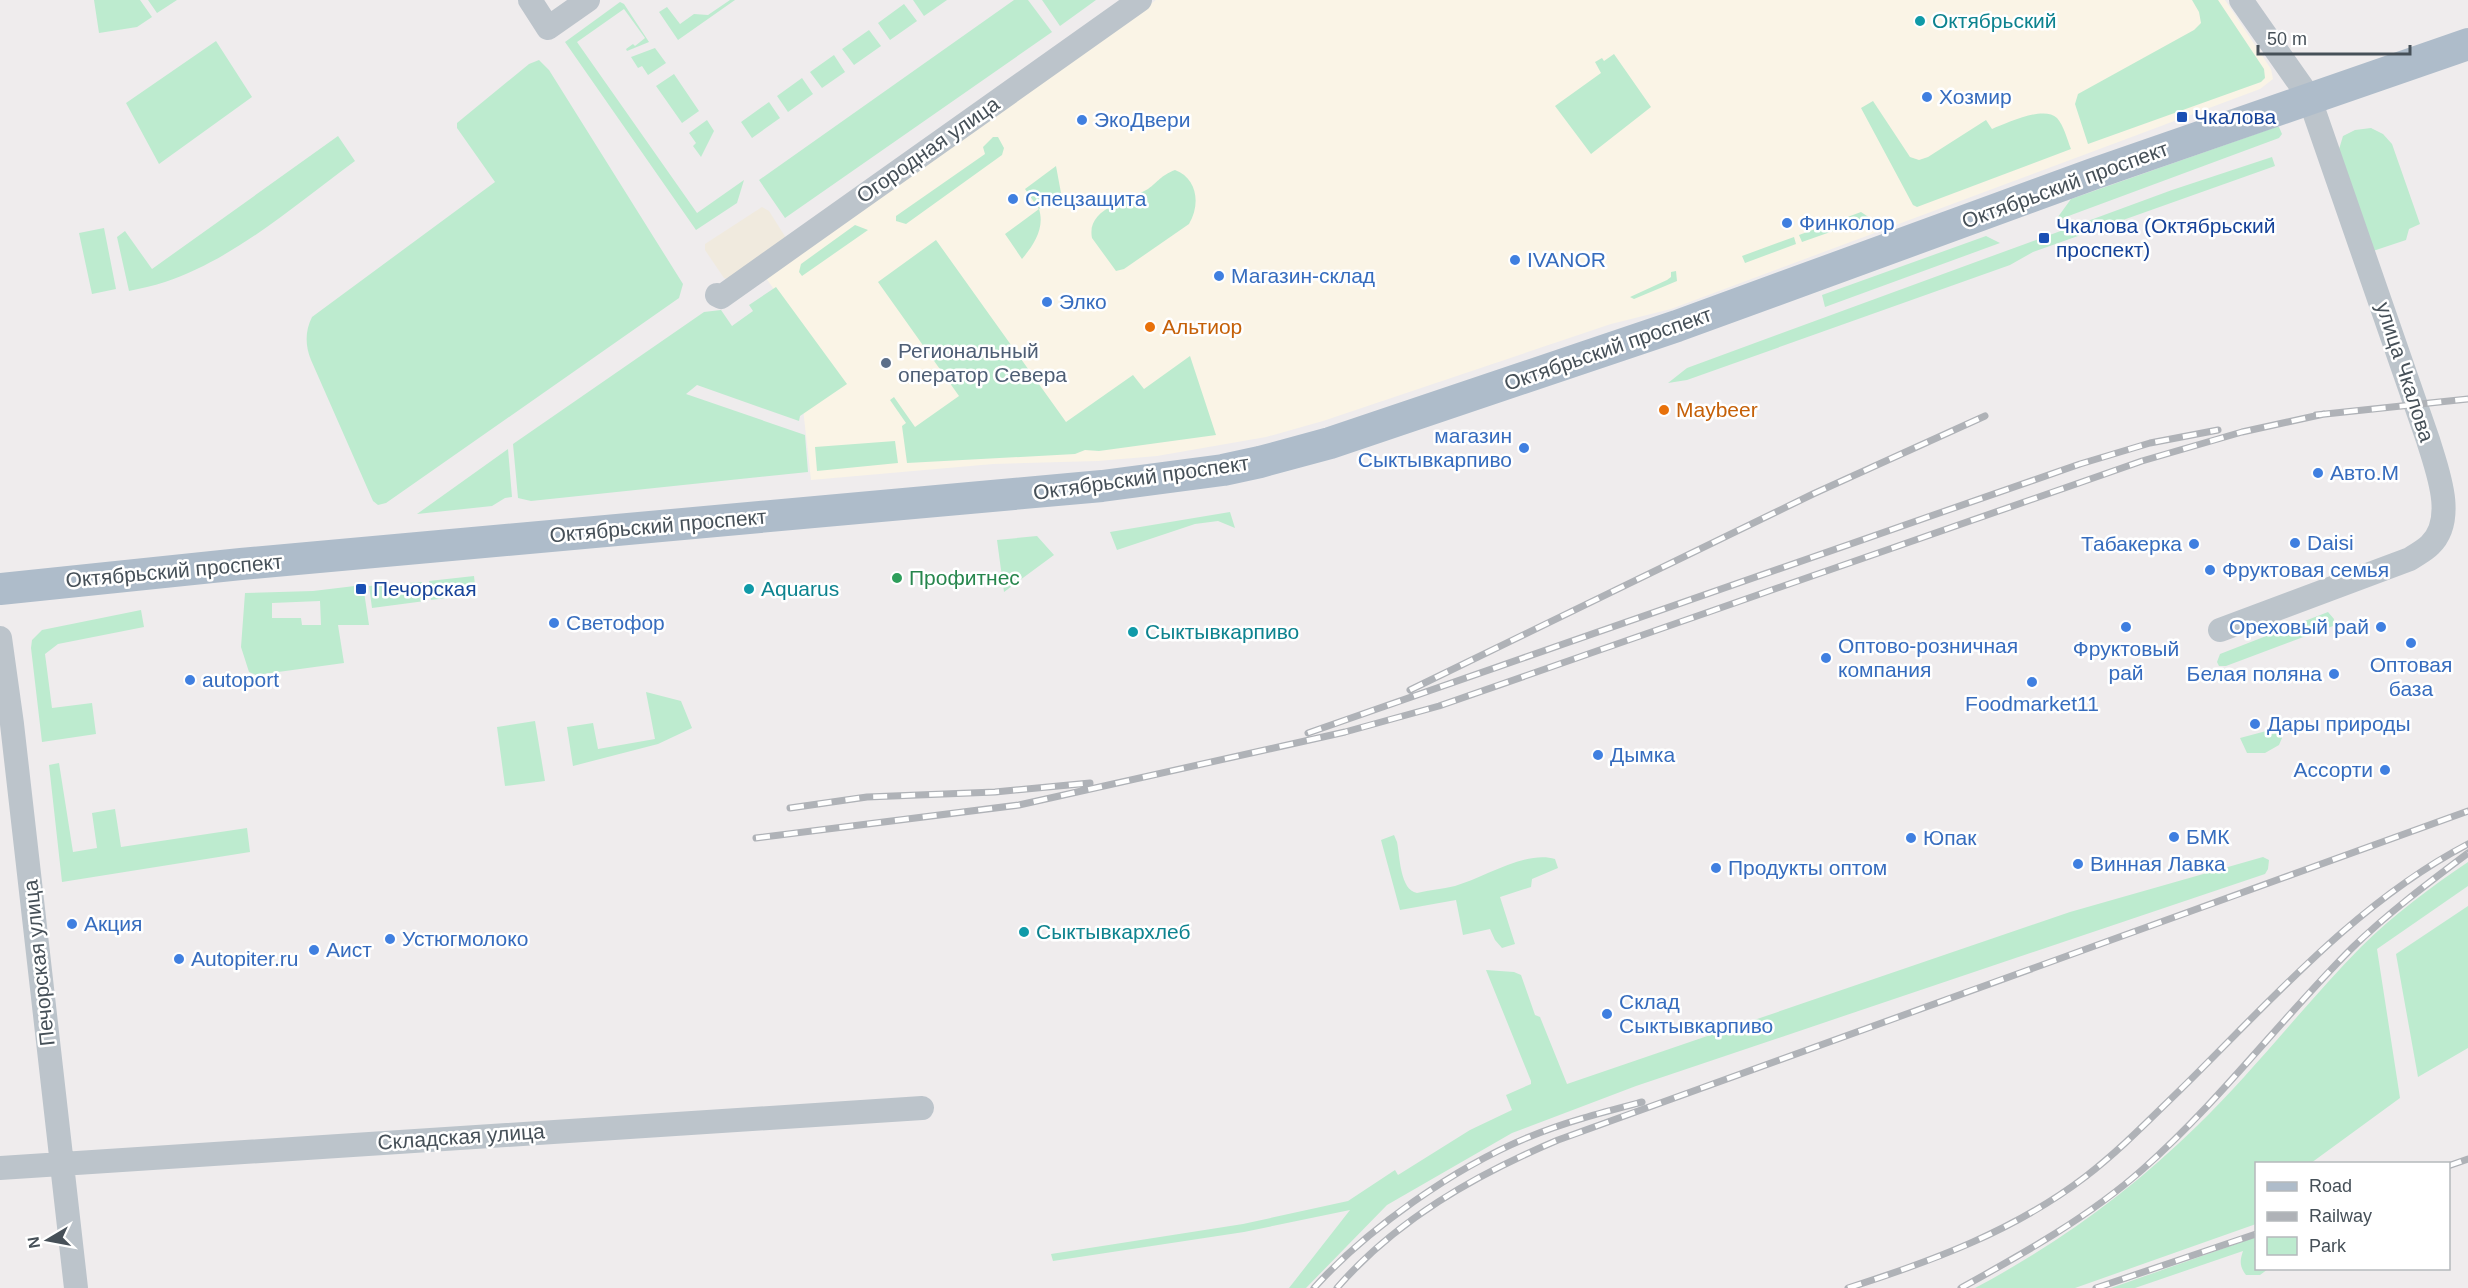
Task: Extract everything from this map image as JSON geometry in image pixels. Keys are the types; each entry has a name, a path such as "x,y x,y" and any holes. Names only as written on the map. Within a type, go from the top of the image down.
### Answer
{"main road":[{"name":"Октябрьский проспект","path":"0,589 230,565 1102,486 1191,475 1260,462 1330,443 1667,330 2309,98 2468,44"}],"street":[{"path":"530,0 548,28 588,0"},
{"name":"улица Чкалова","path":"2220,630 2410,559 2431,544 2438,532 2443,511 2441,488 2428,440 2309,98 2241,0"},
{"name":"Огородная улица","path":"717,295 721,297 1130,3"},
{"name":"Печорская улица","path":"0,638 76,1288"},
{"name":"Складская улица","path":"0,1168 922,1108"}],"shaded area":[{"path":"1156,0 2225,0 2271,69 2273,79 2260,89 1671,309 1611,324 1323,421 1266,437 1157,456 1098,461 993,464 811,480 796,346 799,325 766,278"}],"green space":[{"path":"94,0 140,0 152,17 137,27 99,33"},
{"path":"148,0 177,0 157,13"},
{"path":"730,0 735,0 678,40 659,12 667,7 680,24 694,14 708,15"},
{"path":"913,0 947,0 924,16"},
{"path":"1014,0 1028,0 1052,32 785,218 759,180"},
{"path":"1042,0 1096,0 1060,26"},
{"path":"2192,0 2218,0 2264,69 2265,78 2261,82 2088,144 2075,104 2078,94 2194,30 2201,23 2199,12"},
{"path":"620,2 624,4 649,42 627,51 626,49 633,44 635,46 645,38 624,9 577,42 697,213 744,180 737,203 696,230 565,42"},
{"path":"904,4 917,21 890,40 878,23"},
{"path":"869,30 881,46 854,65 842,49"},
{"path":"216,41 252,97 159,164 126,103"},
{"path":"655,48 666,63 648,75 642,66 638,68 631,57"},
{"path":"1614,54 1651,107 1591,154 1555,106 1601,73 1595,62 1602,58 1604,61"},
{"path":"834,55 845,72 822,88 810,72"},
{"path":"539,60 549,70 683,284 679,298 386,503 378,505 373,501 311,360 307,338 310,322 312,317 495,182 457,128 457,123 529,64"},
{"path":"674,74 699,111 682,123 656,86"},
{"path":"802,78 813,94 788,112 777,96"},
{"path":"1873,101 1910,157 1919,160 1928,157 1986,120 1992,129 2025,116 2043,113 2057,118 2071,149 1917,207 1913,205 1861,108"},
{"path":"769,102 780,118 752,138 741,122"},
{"path":"707,120 714,131 701,157 693,146 696,143 689,133"},
{"path":"2279,127 2282,134 2279,138 2055,221 2071,199"},
{"path":"2371,128 2383,134 2392,144 2420,224 2409,229 2406,240 2373,251 2337,156 2343,136 2355,130"},
{"path":"338,136 355,161 287,212 240,245 191,272 129,291 117,237 125,231 152,269"},
{"path":"993,137 998,137 1004,148 1002,155 906,224 896,221 896,216 985,154 983,147"},
{"path":"2272,157 2275,166 2033,252 2010,265 1687,380 1668,383 1687,368 2172,190"},
{"path":"1056,166 1061,193 1039,209 1025,189"},
{"path":"1175,170 1188,179 1195,192 1195,208 1189,224 1124,269 1116,271 1092,238 1095,219 1110,207 1148,189"},
{"path":"1039,209 1041,223 1037,236 1022,259 1005,234"},
{"path":"1861,212 1870,218 1802,242 1799,235"},
{"path":"855,225 868,230 802,276 799,272 801,264"},
{"path":"104,228 116,289 92,294 79,233"},
{"path":"1986,236 2000,243 1825,307 1822,295"},
{"path":"1794,237 1796,244 1745,263 1742,256"},
{"path":"936,240 1066,422 1133,375 1144,389 1190,356 1216,435 1099,451 1085,450 1075,454 907,463 902,426 906,423 890,400 894,397 915,427 959,396 878,282"},
{"path":"1676,271 1677,281 1634,299 1630,297 1667,280 1671,277 1671,272"},
{"path":"776,287 847,384 800,416 799,421 697,385 686,394 805,435 808,472 531,501 518,498 513,444 704,312 721,310 732,326 753,311 749,305"},
{"path":"895,441 898,463 817,471 815,447"},
{"path":"508,449 512,497 505,498 492,506 417,514"},
{"path":"1230,512 1235,528 1218,521 1195,524 1117,550 1110,532"},
{"path":"1037,536 1054,555 1004,592 997,540"},
{"path":"474,576 476,594 431,600 429,581"},
{"path":"422,582 425,601 372,608 369,586"},
{"path":"363,585 369,625 338,625 344,663 256,675 249,672 241,647 245,593 313,591","holes":["320,601 321,625 302,625 301,618 272,618 272,603"]},
{"path":"141,610 144,627 58,644 45,654 52,708 92,703 96,734 42,742 32,640 42,630"},
{"path":"2328,612 2334,619 2333,626 2226,666 2219,666 2217,662 2220,654"},
{"path":"646,692 681,701 692,728 658,744 573,766 567,727 593,723 598,749 655,739"},
{"path":"535,721 545,781 505,786 497,727"},
{"path":"2270,730 2271,734 2280,732 2282,738 2279,745 2265,753 2247,753 2240,738"},
{"path":"59,763 73,852 97,848 92,813 115,809 121,847 247,828 250,852 62,882 49,765"},
{"path":"1394,835 1404,880 1411,891 1417,893 1455,886 1531,858 1555,859 1558,868 1532,879 1531,887 1500,897 1515,944 1502,948 1490,929 1463,935 1456,900 1400,910 1381,840"},
{"path":"2263,857 2269,860 2265,874 1636,1086 1512,1133 1387,1205 1306,1288 1289,1288 1350,1210 1244,1232 1053,1261 1051,1254 1243,1224 1348,1201 1395,1170 1398,1175 1470,1130 1512,1110 1506,1095 1531,1084 1531,1081 1486,970 1514,972 1521,975 1535,1015 1540,1017 1567,1084 2070,912"},
{"path":"2468,862 2468,886 2377,949 2400,1098 2312,1162 2255,1162 2255,1224 2075,1288 1975,1288 2065,1234 2147,1172 2219,1103 2361,947 2440,881"},
{"path":"2468,906 2468,1048 2418,1077 2396,954"},
{"path":"2255,1237 2255,1270 2267,1270 2260,1275 2246,1275 2241,1263 2243,1251 2135,1288 2111,1288"}],"sand":[{"path":"762,207 769,211 786,238 729,280 724,278 705,250 705,244"}],"railway":[{"path":"2316,415 2468,399"},
{"path":"756,838 1019,805 1345,732 1439,706 2142,461 2242,432 2324,414"},
{"path":"1410,690 1813,494 1985,416"},
{"path":"1308,733 2080,464 2150,443 2218,430"},
{"path":"790,808 867,797 995,792 1090,783"},
{"path":"1337,1288 1385,1241 1439,1202 1497,1168 1558,1140 2468,811"},
{"path":"1848,1288 1910,1267 2001,1229 2058,1196 2085,1177 2134,1135 2280,990 2351,925 2388,895 2427,868 2468,844"},
{"path":"1961,1288 2078,1219 2143,1169 2224,1089 2325,975 2352,948 2394,910 2468,853"},
{"path":"1314,1288 1335,1266 1386,1222 1442,1182 1501,1150 1543,1132 1642,1102"},
{"path":"2450,1165 2468,1159"},
{"path":"2096,1288 2255,1234"}],"place":[{"name":"Октябрьский","path":"1920,21"},
{"name":"Хозмир","path":"1927,97"},
{"name":"Чкалова","path":"2182,117"},
{"name":"ЭкоДвери","path":"1082,120"},
{"name":"Спецзащита","path":"1013,199"},
{"name":"Финколор","path":"1787,223"},
{"name":"Чкалова (Октябрьский проспект)","path":"2044,238"},
{"name":"IVANOR","path":"1515,260"},
{"name":"Магазин-склад","path":"1219,276"},
{"name":"Элко","path":"1047,302"},
{"name":"Альтиор","path":"1150,327"},
{"name":"Региональный оператор Севера","path":"886,363"},
{"name":"Maybeer","path":"1664,410"},
{"name":"магазин Сыктывкарпиво","path":"1524,448"},
{"name":"Авто.М","path":"2318,473"},
{"name":"Daisi","path":"2295,543"},
{"name":"Табакерка","path":"2194,544"},
{"name":"Фруктовая семья","path":"2210,570"},
{"name":"Профитнес","path":"897,578"},
{"name":"Печорская","path":"361,589"},
{"name":"Aquarus","path":"749,589"},
{"name":"Светофор","path":"554,623"},
{"name":"Фруктовый рай","path":"2126,627"},
{"name":"Ореховый рай","path":"2381,627"},
{"name":"Сыктывкарпиво","path":"1133,632"},
{"name":"Оптовая база","path":"2411,643"},
{"name":"Оптово-розничная компания","path":"1826,658"},
{"name":"Белая поляна","path":"2334,674"},
{"name":"autoport","path":"190,680"},
{"name":"Foodmarket11","path":"2032,682"},
{"name":"Дары природы","path":"2255,724"},
{"name":"Дымка","path":"1598,755"},
{"name":"Ассорти","path":"2385,770"},
{"name":"БМК","path":"2174,837"},
{"name":"Юпак","path":"1911,838"},
{"name":"Винная Лавка","path":"2078,864"},
{"name":"Продукты оптом","path":"1716,868"},
{"name":"Акция","path":"72,924"},
{"name":"Сыктывкархлеб","path":"1024,932"},
{"name":"Устюгмолоко","path":"390,939"},
{"name":"Аист","path":"314,950"},
{"name":"Autopiter.ru","path":"179,959"},
{"name":"Склад Сыктывкарпиво","path":"1607,1014"}]}
